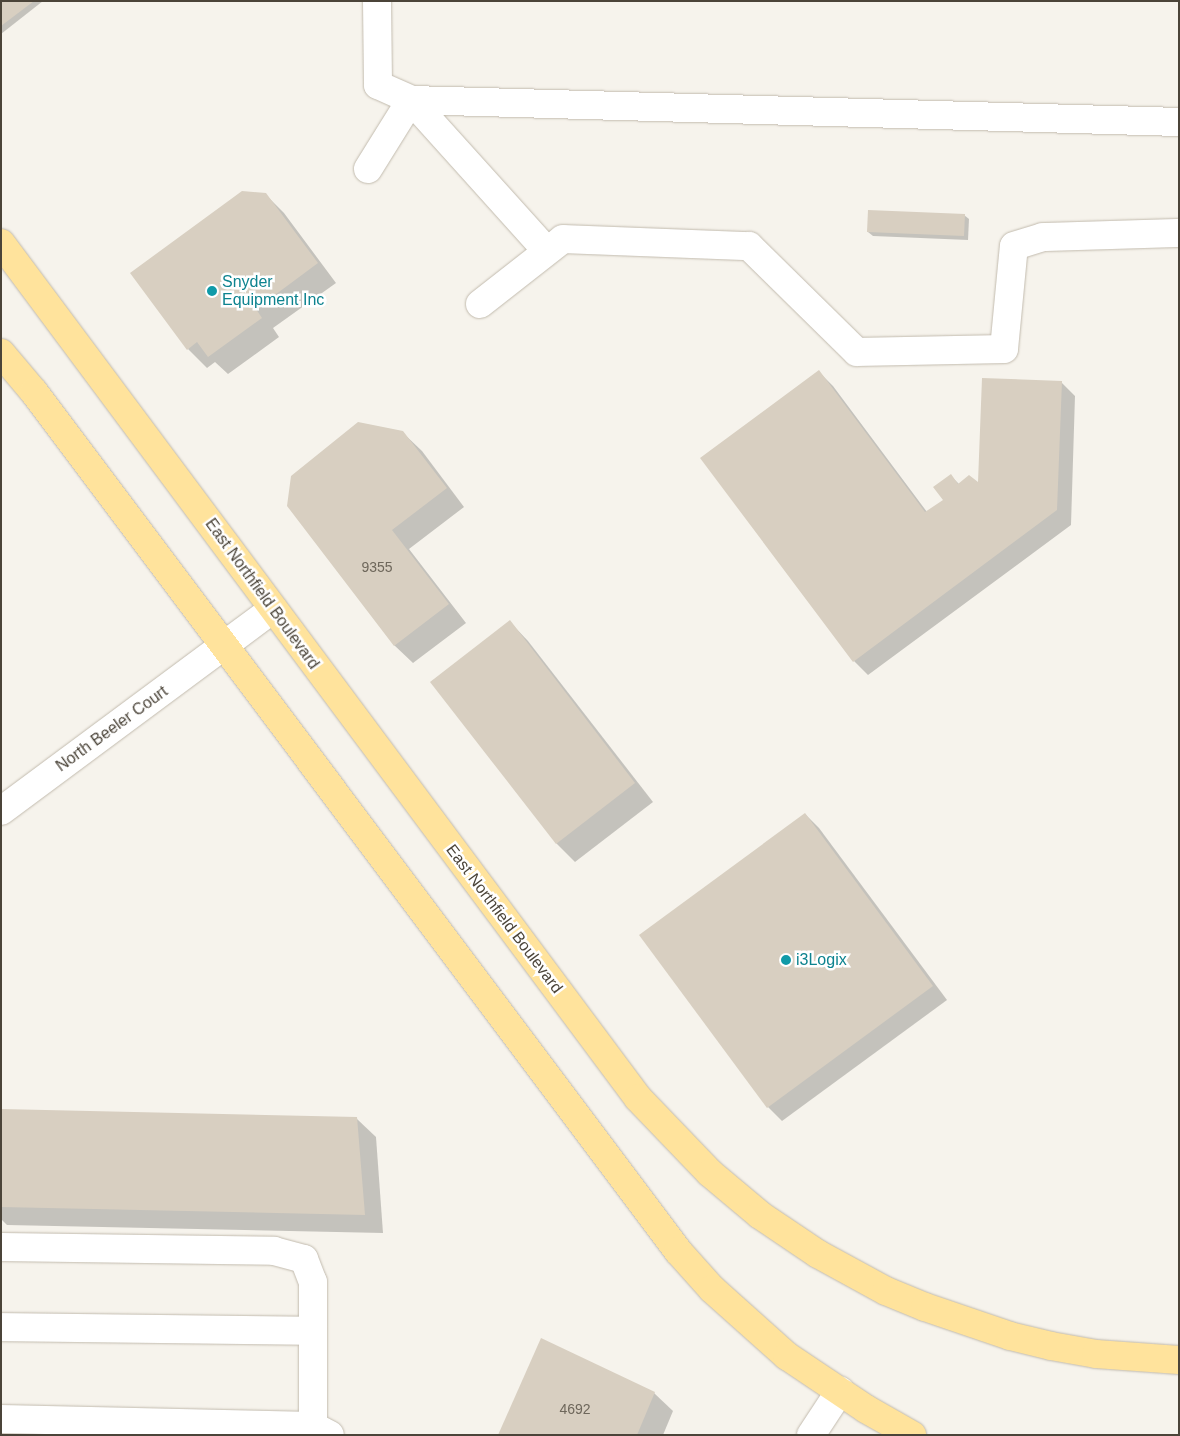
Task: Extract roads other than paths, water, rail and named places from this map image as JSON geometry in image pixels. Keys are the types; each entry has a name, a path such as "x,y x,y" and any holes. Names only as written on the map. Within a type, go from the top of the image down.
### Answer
{"main road":[{"name":"East Northfield Boulevard","path":"1,243 638,1098 686,1150 735,1195 818,1254 886,1291 1002,1334 1051,1346 1096,1354 1179,1360"},
{"path":"1,353 39,399 222,646 678,1251 712,1289 787,1356 912,1435"}],"street":[{"path":"376,1 378,84 411,100 547,251"},
{"path":"411,100 1179,122"},
{"path":"368,170 411,100"},
{"path":"480,304 563,239 749,246 857,352 1004,349 1014,246 1043,237 1179,233"},
{"name":"North Beeler Court","path":"1,811 273,609"},
{"path":"1,1247 274,1251 304,1259 313,1282 313,1331 322,1430 1,1419"},
{"path":"1,1327 313,1331"},
{"path":"811,1435 840,1391"}],"place":[{"name":"Snyder Equipment Inc","path":"212,291"},
{"name":"i3Logix","path":"786,960"}]}
